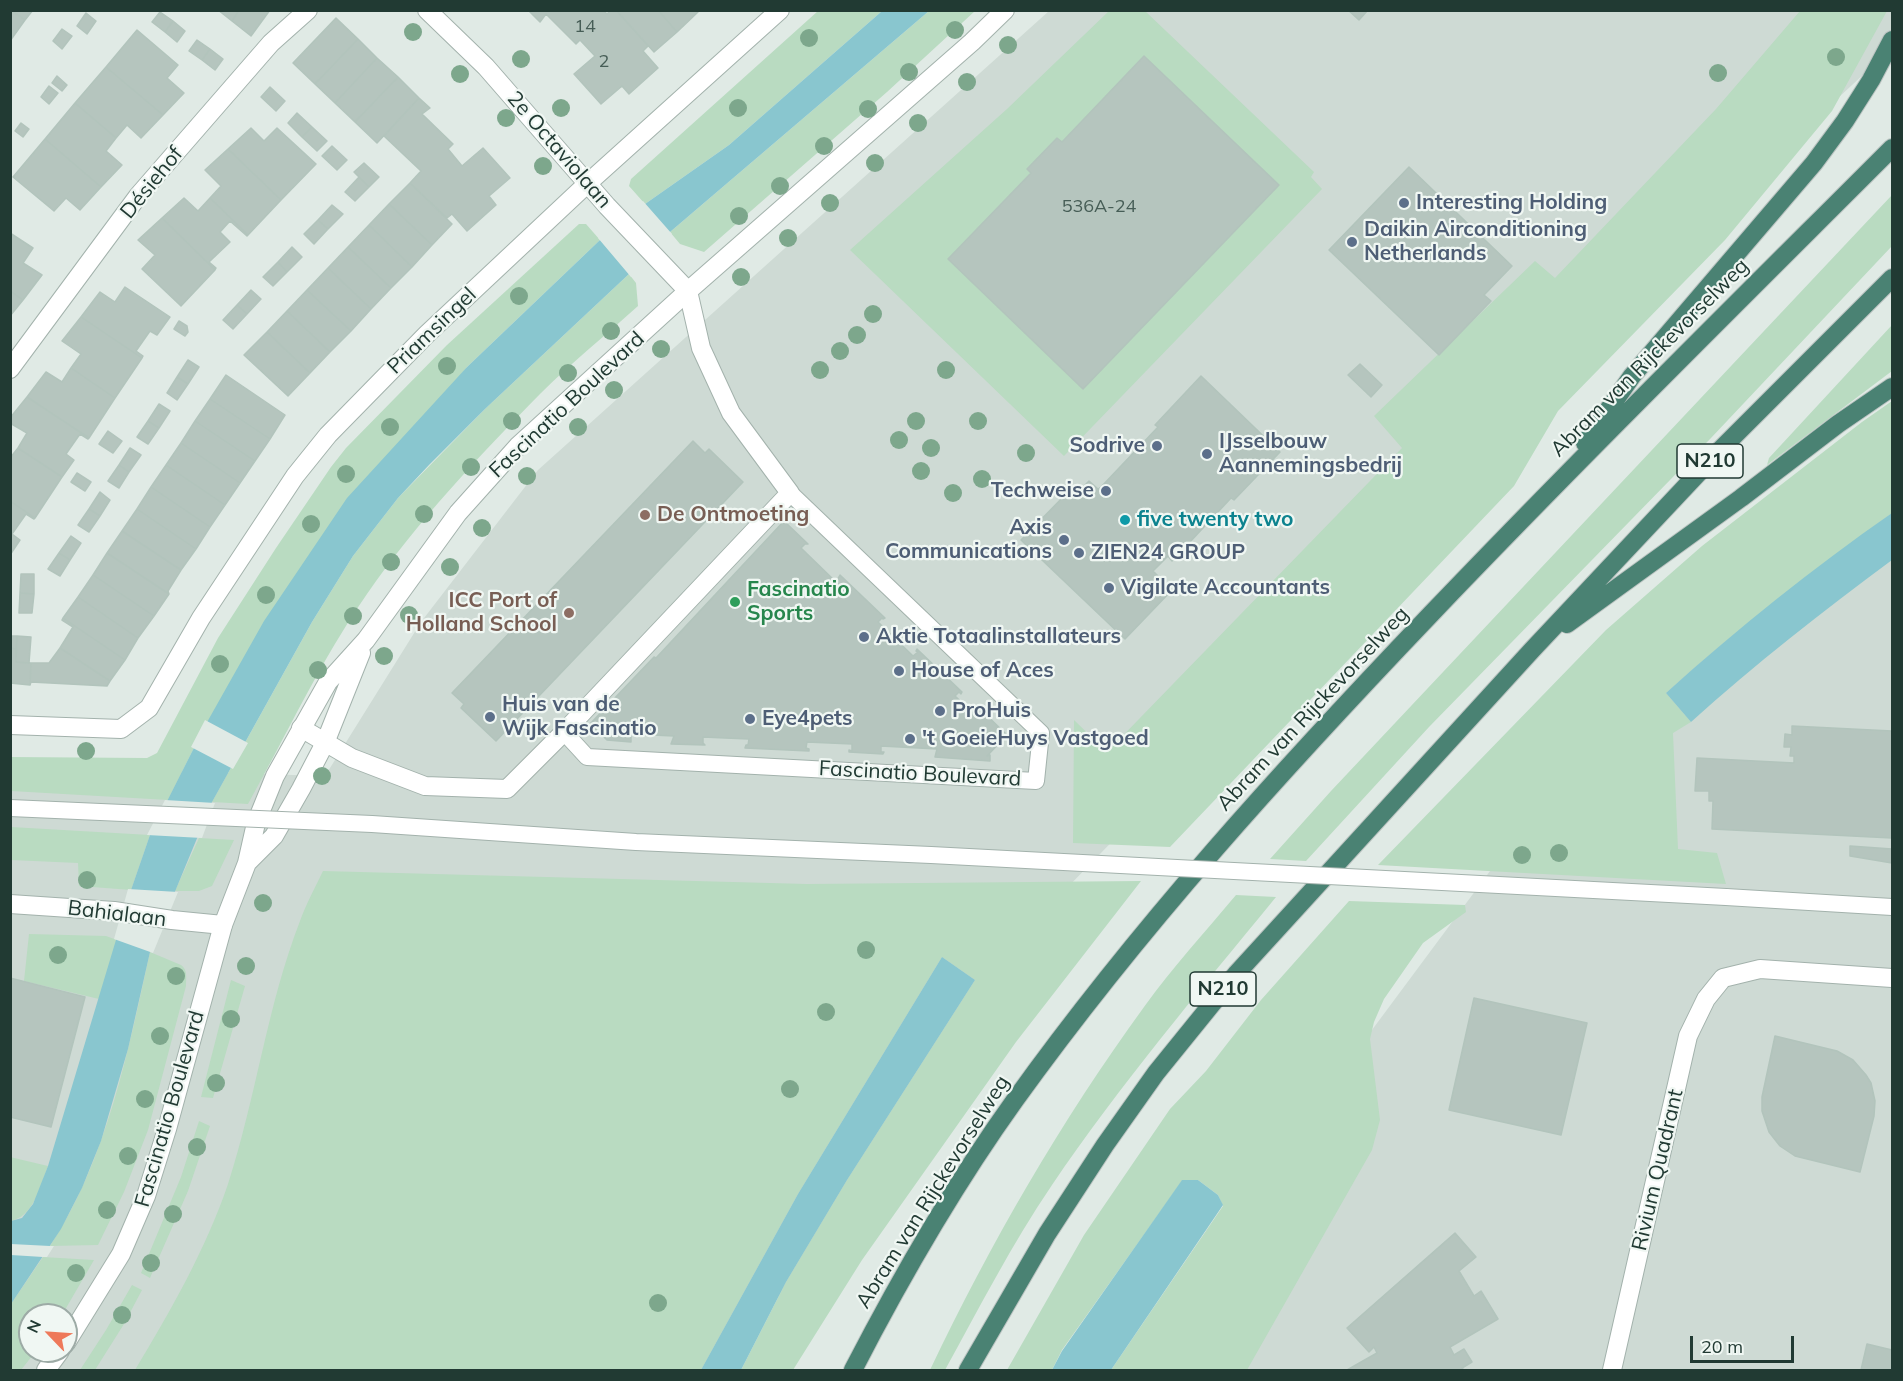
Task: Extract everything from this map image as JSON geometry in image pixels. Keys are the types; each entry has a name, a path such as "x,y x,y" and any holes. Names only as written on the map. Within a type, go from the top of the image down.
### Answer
{"highway":[{"path":"1559,481 1632,376 1814,163 1845,121 1893,40"},
{"name":"Abram van Rijckevorselweg","path":"853,1371 912,1260 1022,1091 1106,981 1255,802 1369,678 1559,481 1893,148"},
{"name":"N210","path":"968,1371 1047,1234 1105,1145 1183,1038 1245,964 1532,650 1720,450 1893,278"},
{"path":"1532,650 1741,498 1838,424 1893,387"}],"street":[{"name":"Désiehof","path":"10,369 138,196 272,43 308,10"},
{"name":"2e Octaviolaan","path":"427,10 486,67 607,206 688,291"},
{"name":"Priamsingel","path":"10,725 121,729 149,708 201,618 295,476 328,435 427,334 588,183 780,10"},
{"name":"Fascinatio Boulevard","path":"78,1324 121,1254 146,1196 223,925 247,863 256,823 275,776 328,682 366,640 433,546 518,446 688,291 955,57 1005,10"},
{"name":"Fascinatio Boulevard","path":"688,291 701,348 731,413 790,493"},
{"path":"301,728 352,758 425,786 507,789 564,732 790,493"},
{"name":"Fascinatio Boulevard","path":"247,863 274,836 325,743 366,640"},
{"name":"Bahialaan","path":"10,904 114,911 223,925"},
{"name":"Rivium Quadrant","path":"1612,1371 1688,1036 1706,999 1723,978 1760,969 1893,978"}],"lane":[{"name":"Fascinatio Boulevard","path":"564,732 587,757 1036,781 1041,733 790,493"},
{"path":"10,808 372,824 636,842 931,855 1893,907"}],"shaded area":[{"path":"1049,11 1892,11 1892,48 1811,123 993,964 731,1370 11,1370 11,766 325,776 421,622 538,470"},
{"path":"1892,461 1892,1370 1192,1370 1265,1174 1620,696"}],"green space":[{"path":"818,11 882,11 729,145 645,204 629,186 631,179"},
{"path":"929,11 975,11 887,92 704,252 680,244 670,232"},
{"path":"1109,11 1145,11 1314,172 1311,177 1322,189 1064,456 850,250 1007,109"},
{"path":"1800,11 1887,11 1832,111 1725,240 1558,411 1514,486 1170,847 1073,843 1074,720 1107,752 1402,448 1374,416 1535,261 1555,278 1716,109"},
{"path":"1892,195 1892,246 1711,438 1429,727 1306,861 1270,859 1331,791"},
{"path":"579,224 586,224 600,240 467,367 206,724 168,800 11,791 10,757 147,758 157,753 218,638 276,548 346,448 447,345"},
{"path":"629,274 636,283 638,306 540,394 472,465 406,541 367,594 334,645 248,804 212,802 312,622 353,556 398,498 485,409"},
{"path":"1892,325 1892,371 1767,465 1769,458"},
{"path":"1892,401 1892,513 1777,600 1666,693 1691,722 1673,733 1678,849 1717,853 1726,884 1378,865 1606,630 1702,546"},
{"path":"11,827 150,835 131,890 79,886 78,863 11,860"},
{"path":"199,838 234,840 212,886 199,891 175,891"},
{"path":"323,871 807,884 1141,881 1016,1042 862,1260 793,1370 741,1370 786,1282 847,1180 975,980 942,957 798,1194 701,1370 135,1370 186,1280 219,1208 238,1151 270,1019 289,953 305,908"},
{"path":"1236,895 1276,897 1105,1111 1052,1185 996,1276 945,1370 930,1370 1002,1230 1084,1094 1113,1050 1177,964"},
{"path":"1349,901 1465,905 1466,912 1423,943 1384,999 1374,1022 1370,1039 1380,1120 1372,1150 1247,1370 1111,1370 1223,1206 1218,1195 1198,1180 1182,1181 1062,1350 1052,1370 1007,1370 1084,1235 1170,1109 1206,1071 1261,1000"},
{"path":"29,934 106,936 117,940 99,999 24,981"},
{"path":"150,952 181,965 185,969 186,986 148,1130 124,1192 98,1245 50,1246 87,1177 101,1141 124,1066"},
{"path":"231,980 245,986 213,1098 201,1097"},
{"path":"199,1121 210,1126 188,1191 150,1278 141,1273 181,1177"},
{"path":"10,1157 48,1166 35,1200 25,1214 10,1221"},
{"path":"43,1257 94,1260 69,1303 18,1303 18,1363 27,1363 21,1370 11,1370 11,1304"},
{"path":"132,1285 142,1290 124,1324 95,1370 80,1370 106,1330"}],"water":[{"path":"882,11 929,11 670,232 429,465 398,498 353,556 312,622 212,802 150,952 128,1049 101,1141 82,1188 61,1229 11,1304 11,1221 22,1218 33,1204 48,1166 131,890 150,835 206,724 264,621 347,498 467,367 600,240 645,204 729,145"},
{"path":"1892,513 1892,560 1790,638 1691,722 1666,693 1776,599"},
{"path":"942,957 975,980 847,1180 786,1282 741,1370 701,1370 798,1194"},
{"path":"1182,1180 1198,1180 1218,1195 1223,1205 1111,1370 1052,1370 1062,1351"}],"pier":[{"path":"643,201 672,234 631,277 598,238"},
{"path":"205,720 248,743 233,769 191,747"},
{"path":"165,800 215,803 202,838 147,835"},
{"path":"128,889 178,892 153,953 114,939"},
{"path":"11,1244 54,1246 47,1257 43,1257 11,1255"}],"building":[{"path":"10,10 25,20 10,41"},
{"path":"12,10 33,10 25,20"},
{"path":"218,10 239,10 232,21"},
{"path":"239,10 270,10 251,36 232,21"},
{"path":"528,10 603,10 607,14 611,10 616,10 648,46 643,51 658,68 629,94 622,86 601,104 574,74 595,56 580,40 576,44 546,14 540,22"},
{"path":"616,10 658,10 677,32 654,52"},
{"path":"658,10 697,10 698,12 677,32"},
{"path":"1348,10 1368,10 1359,20"},
{"path":"160,12 173,21 165,32 152,22"},
{"path":"86,13 96,21 87,34 77,26"},
{"path":"336,18 358,39 315,84 293,63"},
{"path":"173,21 185,31 177,42 165,32"},
{"path":"62,29 72,36 62,49 53,41"},
{"path":"137,30 178,65 167,78 184,93 163,115 106,67"},
{"path":"358,39 377,58 335,103 315,84"},
{"path":"197,40 210,49 202,60 189,51"},
{"path":"210,49 223,59 215,70 202,60"},
{"path":"1144,56 1279,185 1083,389 948,259 1031,173 1027,169 1057,138 1062,142"},
{"path":"377,58 398,77 355,122 335,103"},
{"path":"106,67 163,115 141,138 127,125 116,138 75,103"},
{"path":"57,76 67,85 62,91 52,83"},
{"path":"398,77 419,98 377,143 355,122"},
{"path":"49,86 58,93 49,104 41,97"},
{"path":"270,87 285,101 276,111 261,97"},
{"path":"419,98 430,108 422,114 453,144 448,149 462,166 483,148 510,178 489,196 496,205 467,231 452,214 447,218 410,183 421,171 384,136"},
{"path":"75,103 116,138 106,151 122,165 101,187 45,139"},
{"path":"297,113 312,127 302,137 288,123"},
{"path":"21,123 29,129 23,137 15,131"},
{"path":"312,127 327,141 317,151 302,137"},
{"path":"251,128 264,141 277,128 316,164 281,200 228,149"},
{"path":"45,139 101,187 80,210 66,198 54,211 13,177"},
{"path":"332,146 347,160 337,170 322,156"},
{"path":"228,149 281,200 248,235 210,198 221,186 205,170"},
{"path":"364,163 379,177 369,187 354,172"},
{"path":"1409,167 1512,266 1484,295 1491,301 1439,355 1329,250"},
{"path":"359,177 369,187 355,201 345,192"},
{"path":"410,183 452,224 432,245 389,204"},
{"path":"184,198 198,211 210,198 248,235 230,221 220,232 230,242 209,262 216,268 215,270 162,218"},
{"path":"389,204 432,245 412,267 369,225"},
{"path":"332,205 343,214 328,229 318,220"},
{"path":"162,218 215,270 181,306 142,269 155,255 138,240"},
{"path":"318,220 328,229 314,244 304,234"},
{"path":"369,225 412,267 391,288 348,247"},
{"path":"10,233 33,248 23,263 42,275 23,300 10,291"},
{"path":"292,247 302,257 287,272 278,262"},
{"path":"348,247 391,288 371,309 328,268"},
{"path":"278,262 287,272 273,286 263,277"},
{"path":"328,268 371,309 351,331 307,290"},
{"path":"125,287 170,317 157,335 150,331 136,351 143,356 142,358 81,317 100,292 115,302"},
{"path":"251,290 261,299 247,314 237,305"},
{"path":"307,290 351,331 330,352 287,311"},
{"path":"10,291 23,300 10,316"},
{"path":"237,305 247,314 233,329 223,320"},
{"path":"287,311 330,352 310,373 267,332"},
{"path":"81,317 142,358 115,398 71,368 81,354 62,341"},
{"path":"179,321 187,326 188,332 185,336 174,329"},
{"path":"267,332 310,373 288,396 244,355"},
{"path":"188,360 199,367 188,384 177,377"},
{"path":"1360,364 1382,385 1371,397 1348,375"},
{"path":"71,368 115,398 89,438 27,397 46,372 62,382"},
{"path":"226,375 285,415 270,439 210,399"},
{"name":"five twenty two","path":"1201,376 1280,452 1234,500 1231,498 1172,561 1168,556 1153,571 1172,590 1125,639 1021,540 1069,491 1075,495 1089,481 1098,489 1101,487 1158,427 1155,425"},
{"path":"177,377 188,384 177,400 167,393"},
{"path":"27,397 89,438 80,434 66,454 74,460 62,477 18,448 27,433 10,423 10,418"},
{"path":"210,399 270,439 255,461 195,421"},
{"path":"159,404 170,411 159,428 148,421"},
{"path":"148,421 159,428 148,444 137,437"},
{"path":"195,421 255,461 240,483 181,443"},
{"path":"108,431 122,441 113,453 99,444"},
{"path":"693,441 705,453 709,449 743,482 496,741 461,708 464,704 452,693"},
{"path":"181,443 240,483 225,505 166,465"},
{"path":"18,448 62,477 35,518 10,501 10,458"},
{"path":"130,448 141,455 129,472 119,465"},
{"path":"119,465 129,472 119,488 108,481"},
{"path":"166,465 225,505 210,527 151,487"},
{"path":"77,473 91,482 85,491 71,482"},
{"path":"151,487 210,527 196,549 137,509"},
{"path":"100,492 110,500 100,516 89,509"},
{"path":"10,501 35,518 26,514 12,534 20,540 10,555"},
{"path":"89,509 100,516 89,532 78,525"},
{"path":"137,509 196,549 181,570 122,531"},
{"path":"784,521 808,544 801,548 836,582 840,575 885,618 878,622 913,656 918,652 917,649 962,692 955,696 973,713 977,709 974,707 976,705 1007,735 987,756 990,755 990,761 935,757 937,749 881,746 883,754 849,752 849,750 852,751 852,744 807,742 806,748 809,751 745,748 749,739 703,737 705,745 671,744 674,736 631,734 631,742 607,740 590,724 654,657 656,658"},
{"path":"122,531 181,570 168,591 169,594 107,553"},
{"path":"71,536 81,543 70,560 59,553"},
{"path":"59,553 70,560 60,576 48,569"},
{"path":"107,553 169,594 154,616 93,575"},
{"path":"21,574 34,574 34,594 20,593"},
{"path":"93,575 154,616 138,638 78,597"},
{"path":"20,593 34,594 32,613 19,613"},
{"path":"78,597 138,638 125,660 63,618"},
{"path":"63,618 125,660 110,681 60,648 73,627 62,620"},
{"path":"10,636 17,636 16,649 10,648"},
{"path":"17,636 31,637 29,663 16,662"},
{"path":"10,648 16,649 16,662 31,663 30,685 10,683"},
{"path":"60,648 110,681 107,686 31,682 30,685 31,663 49,663"},
{"path":"1792,726 1892,731 1892,838 1712,829 1713,801 1709,801 1709,791 1695,791 1697,758 1794,763 1794,756 1790,756 1791,747 1784,747 1785,734 1792,735"},
{"path":"1850,846 1892,849 1892,863 1850,856"},
{"path":"10,978 85,997 51,1127 10,1117"},
{"path":"1474,998 1587,1023 1561,1135 1449,1110"},
{"path":"1775,1036 1837,1051 1853,1060 1871,1083 1875,1101 1874,1116 1860,1172 1795,1156 1780,1146 1769,1132 1762,1111 1762,1097"},
{"path":"1455,1233 1476,1257 1459,1271 1474,1296 1481,1291 1498,1319 1450,1347 1454,1355 1464,1349 1472,1362 1462,1368 1464,1370 1347,1370 1377,1353 1374,1347 1369,1352 1347,1328"},
{"path":"1867,1344 1892,1350 1892,1370 1861,1370"}],"place":[{"name":"Interesting Holding","path":"1404,203"},
{"name":"Daikin Airconditioning Netherlands","path":"1352,242"},
{"name":"Sodrive","path":"1157,446"},
{"name":"IJsselbouw Aannemingsbedrij","path":"1207,454"},
{"name":"Techweise","path":"1106,491"},
{"name":"De Ontmoeting","path":"645,515"},
{"name":"five twenty two","path":"1125,520"},
{"name":"Axis Communications","path":"1064,540"},
{"name":"ZIEN24 GROUP","path":"1079,553"},
{"name":"Vigilate Accountants","path":"1109,588"},
{"name":"Fascinatio Sports","path":"735,602"},
{"name":"ICC Port of Holland School","path":"569,613"},
{"name":"Aktie Totaalinstallateurs","path":"864,637"},
{"name":"House of Aces","path":"899,671"},
{"name":"ProHuis","path":"940,711"},
{"name":"Huis van de Wijk Fascinatio","path":"490,717"},
{"name":"Eye4pets","path":"750,719"},
{"name":"'t GoeieHuys Vastgoed","path":"910,739"}]}
